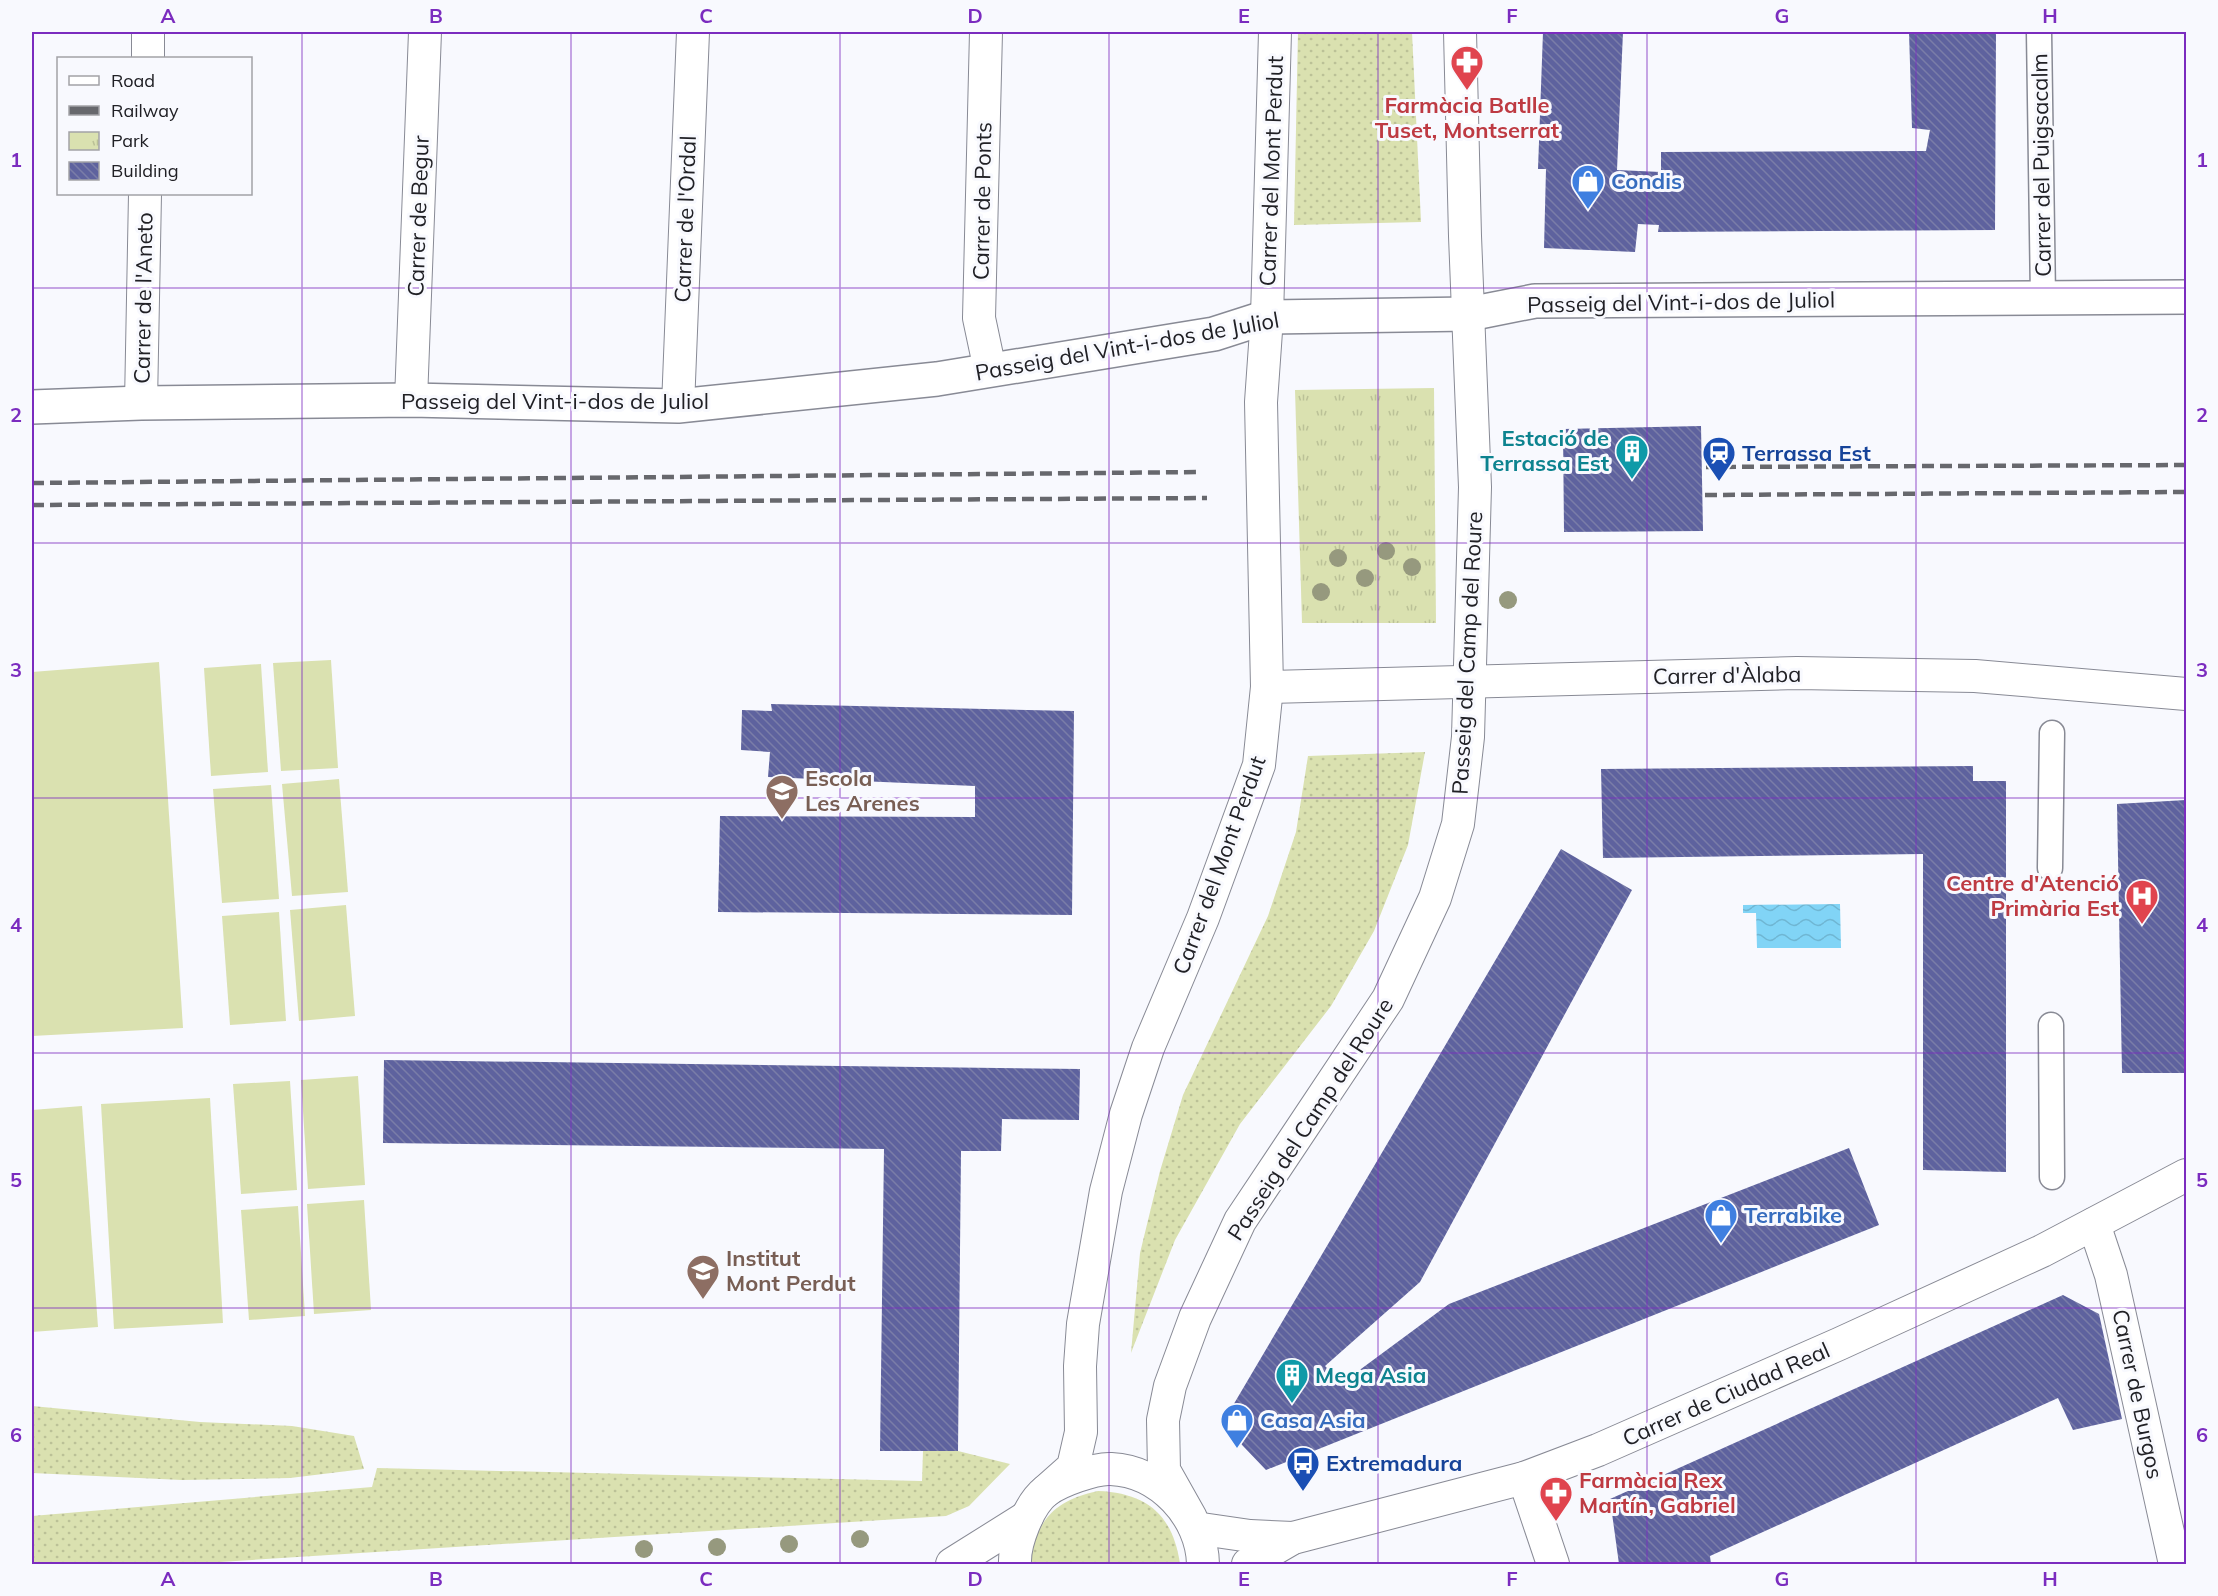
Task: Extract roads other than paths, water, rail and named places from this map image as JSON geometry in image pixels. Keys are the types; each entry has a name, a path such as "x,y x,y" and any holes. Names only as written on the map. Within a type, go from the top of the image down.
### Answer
{"street":[{"path":"148,32 148,57"},
{"name":"Carrer de Begur","path":"411,400 425,32"},
{"name":"Carrer de l'Ordal","path":"678,406 693,32"},
{"name":"Carrer de Ponts","path":"986,32 979,318 990,370"},
{"name":"Carrer del Mont Perdut","path":"1027,1517 1046,1491 1073,1467 1079,1443 1083,1324 1104,1202 1126,1114 1148,1048 1203,918 1259,765 1268,687 1261,412 1267,317 1275,32"},
{"name":"Passeig del Camp del Roure","path":"1193,1523 1164,1470 1163,1420 1170,1386 1195,1318 1240,1221 1388,999 1435,898 1458,824 1468,737 1475,487 1460,32"},
{"name":"Carrer del Puigsacalm","path":"2039,32 2043,298"},
{"name":"Carrer de l'Aneto","path":"141,403 145,195"},
{"name":"Passeig del Vint-i-dos de Juliol","path":"32,407 141,403 411,400 678,406 926,380 1214,334 1267,317 1469,314 1535,301 2187,297"},
{"name":"Carrer d'Àlaba","path":"1268,687 1797,673 1975,676 2187,694"},
{"path":"2050,868 2052,733"},
{"path":"2051,1025 2052,1177"},
{"name":"Carrer de Ciudad Real","path":"1248,1564 1293,1538 1524,1478 1598,1450 1839,1344 2094,1224 2187,1175"},
{"name":"Carrer de Ciudad Real","path":"2140,1201 2187,1192"},
{"name":"Carrer de Burgos","path":"2094,1224 2111,1275 2175,1564"},
{"path":"1046,1491 1078,1475 1110,1468 1135,1474 1165,1488 1193,1523 1203,1548 1203,1564"},
{"path":"1524,1478 1553,1564"},
{"path":"952,1564 1027,1517"},
{"path":"1015,1564 1015,1553 1027,1517"},
{"name":"Carrer de Ciudad Real","path":"1193,1523 1250,1536 1293,1538"}],"water":[{"path":"1840,904 1841,948 1757,948 1756,913 1743,913 1743,905"}],"railway":[{"path":"1706,467 2186,465"},
{"path":"32,483 1201,472"},
{"path":"1705,495 2186,492"},
{"path":"32,505 1207,498"}],"place":[{"name":"Farmàcia Batlle Tuset, Montserrat","path":"1467,91"},
{"name":"Condis","path":"1588,210"},
{"name":"Estació de Terrassa Est","path":"1632,480"},
{"name":"Terrassa Est","path":"1719,482"},
{"name":"Escola Les Arenes","path":"782,820"},
{"name":"Centre d'Atenció Primària Est","path":"2142,925"},
{"name":"Terrabike","path":"1721,1244"},
{"name":"Institut Mont Perdut","path":"703,1300"},
{"name":"Mega Asia","path":"1292,1404"},
{"name":"Casa Asia","path":"1237,1449"},
{"name":"Extremadura","path":"1303,1492"},
{"name":"Farmàcia Rex Martín, Gabriel","path":"1556,1522"}]}
